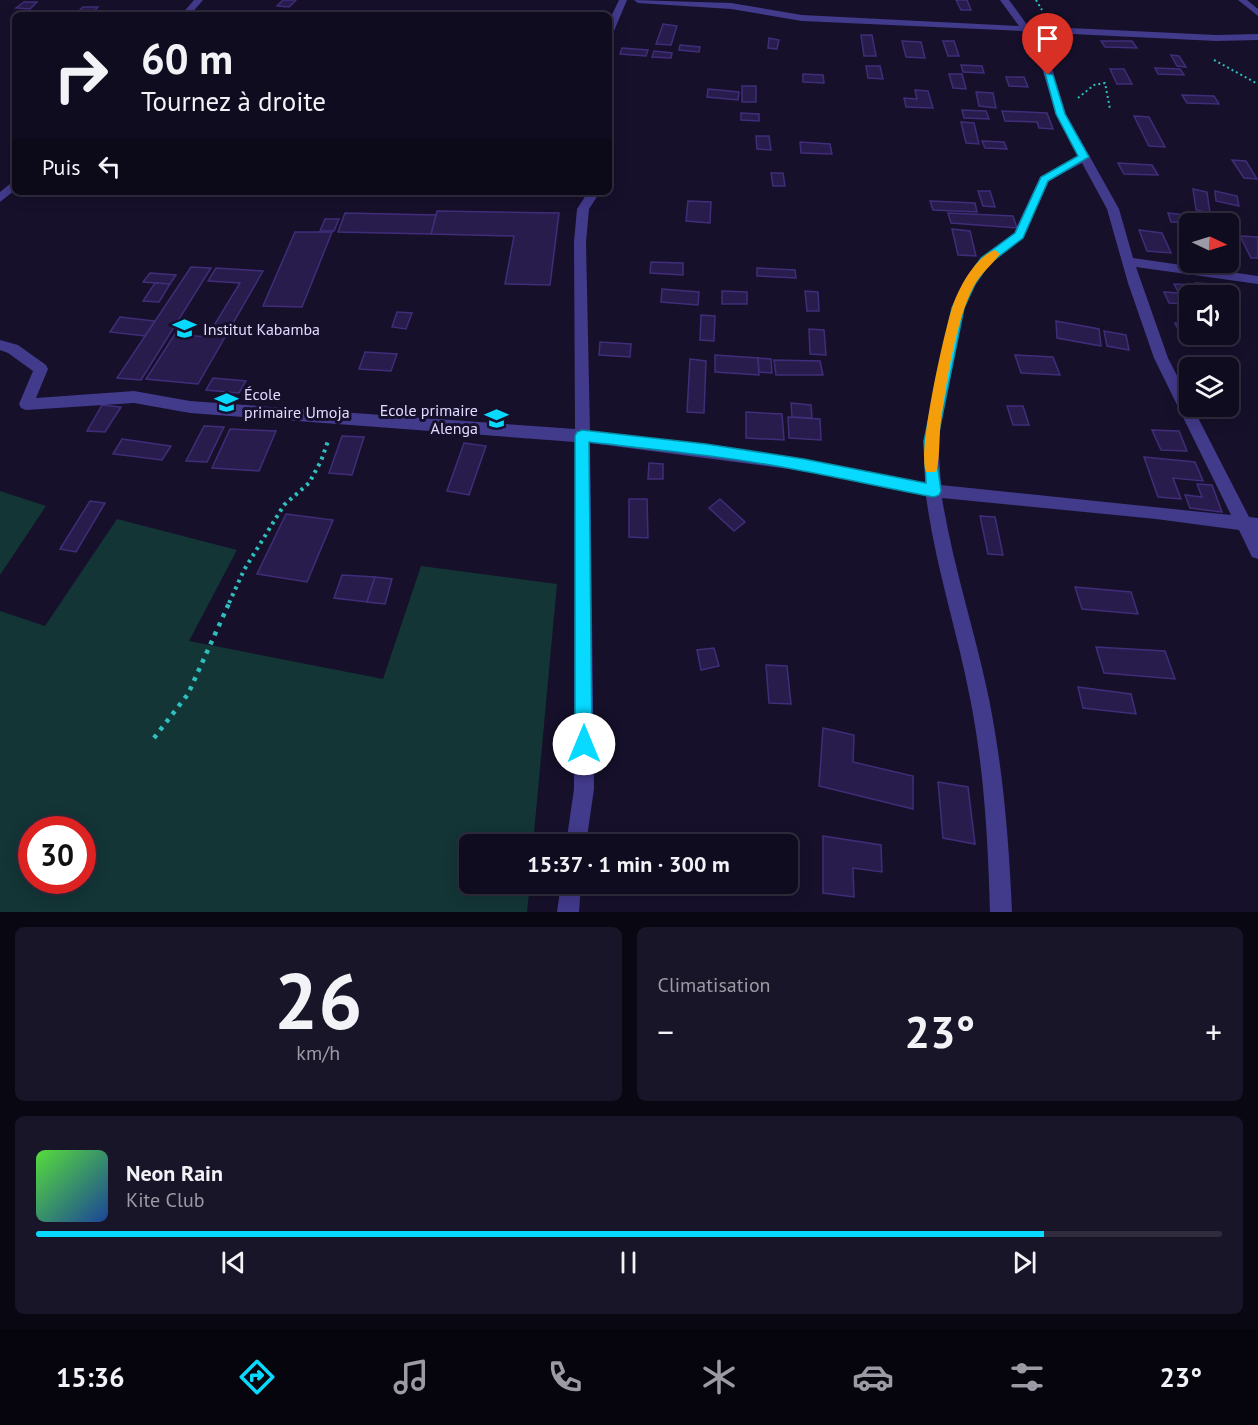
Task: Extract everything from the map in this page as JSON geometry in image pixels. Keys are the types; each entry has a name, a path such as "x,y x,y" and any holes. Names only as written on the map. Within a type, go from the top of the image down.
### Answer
{"street":[{"path":"188,12 199,0"},
{"path":"612,24 623,0"},
{"path":"638,0 731,6 802,18 1216,38 1258,38"},
{"path":"1004,0 1045,62 1061,114 1113,209 1161,358 1251,525 1258,552"},
{"path":"1242,0 1258,13"},
{"path":"1001,912 995,805 987,735 943,544 930,462 931,441 958,308 970,283 985,261 1020,236 1044,179 1084,157"},
{"path":"0,198 12,187"},
{"path":"577,834 584,789 580,242 583,209 592,195"},
{"path":"1129,262 1258,280"},
{"path":"0,345 13,349 41,369 26,404 134,397 190,407 582,436 706,450 804,465 934,491 1156,512 1251,525"},
{"path":"568,912 571,894"}],"path":[{"path":"1105,83 1110,109"},
{"path":"154,738 188,694 244,570 284,505 309,483 321,461 334,419"}],"green space":[{"path":"0,491 46,506 0,575"},
{"path":"117,519 237,550 189,641 383,679 421,566 557,584 534,834 459,834 459,894 529,894 527,912 0,912 0,611 45,626"}],"building":[{"path":"283,0 296,0 289,7 277,6"},
{"path":"956,0 967,0 971,10 961,10"},
{"path":"24,2 37,2 30,9 16,8"},
{"path":"83,7 98,7 94,12 78,12"},
{"path":"663,24 677,26 671,45 656,44"},
{"path":"861,35 872,35 876,56 864,56"},
{"path":"769,38 779,40 777,49 768,48"},
{"path":"902,41 921,42 925,58 906,57"},
{"path":"943,41 954,41 959,56 948,56"},
{"path":"1101,41 1132,41 1137,48 1105,47"},
{"path":"680,45 700,47 699,52 679,50"},
{"path":"622,48 648,50 646,56 620,54"},
{"path":"654,51 672,53 671,58 652,57"},
{"path":"1171,55 1179,56 1186,67 1177,66"},
{"path":"961,65 982,66 984,73 963,72"},
{"path":"866,66 880,66 883,79 868,78"},
{"path":"1155,68 1180,69 1184,75 1158,74"},
{"path":"1110,69 1124,69 1132,84 1117,84"},
{"path":"803,74 823,75 824,83 803,82"},
{"path":"949,74 962,74 966,89 953,88"},
{"path":"1006,77 1024,77 1028,87 1009,86"},
{"path":"742,86 756,86 756,102 742,102"},
{"path":"708,89 739,92 738,100 707,97"},
{"path":"915,90 928,91 933,108 906,107 904,98 917,99"},
{"path":"976,92 993,93 996,108 979,106"},
{"path":"1182,95 1214,96 1219,104 1187,103"},
{"path":"962,110 986,111 989,119 964,118"},
{"path":"1002,111 1047,113 1053,129 1039,128 1037,122 1005,121"},
{"path":"741,113 759,114 759,121 741,120"},
{"path":"1134,116 1149,117 1165,147 1149,146"},
{"path":"961,122 974,123 979,144 966,143"},
{"path":"756,136 769,136 771,150 757,149"},
{"path":"982,141 1004,142 1007,149 985,148"},
{"path":"800,142 830,144 832,154 801,153"},
{"path":"1232,160 1246,161 1257,179 1244,178"},
{"path":"1118,163 1152,165 1158,175 1124,174"},
{"path":"771,173 783,173 785,186 773,186"},
{"path":"1193,189 1207,192 1210,213 1196,210"},
{"path":"978,191 990,191 995,207 983,206"},
{"path":"1215,191 1237,196 1239,206 1216,201"},
{"path":"688,201 711,202 710,223 686,221"},
{"path":"930,201 975,203 977,212 933,210"},
{"path":"437,211 559,213 550,285 505,284 514,236 431,234"},
{"path":"345,213 436,215 431,234 338,232"},
{"path":"948,213 1013,216 1017,228 951,223"},
{"path":"1168,213 1179,214 1179,222 1171,222"},
{"path":"325,219 339,219 334,231 320,231"},
{"path":"952,229 970,231 976,256 958,255"},
{"path":"1139,230 1162,233 1171,253 1147,251"},
{"path":"295,232 332,232 302,307 263,306"},
{"path":"1240,236 1258,237 1258,258 1251,258"},
{"path":"651,262 683,263 683,275 650,273"},
{"path":"191,267 211,268 141,380 117,378"},
{"path":"216,268 263,271 198,384 146,379 175,334 207,337 240,283 208,281"},
{"path":"757,268 795,270 796,278 757,276"},
{"path":"150,273 176,275 170,284 143,282"},
{"path":"155,283 170,284 159,302 143,301"},
{"path":"1196,283 1229,285 1197,285"},
{"path":"1174,284 1197,285 1179,285 1179,293"},
{"path":"662,289 699,292 698,305 661,302"},
{"path":"722,291 747,292 747,304 722,304"},
{"path":"805,291 818,292 819,311 807,311"},
{"path":"1164,292 1179,293 1179,304 1169,303"},
{"path":"397,312 412,313 406,329 392,327"},
{"path":"701,315 715,316 714,341 700,340"},
{"path":"120,317 155,321 145,336 110,332"},
{"path":"1056,321 1099,329 1101,346 1057,338"},
{"path":"809,329 824,330 826,355 810,354"},
{"path":"1104,331 1126,335 1129,350 1107,346"},
{"path":"600,342 631,344 630,357 599,355"},
{"path":"365,352 397,354 391,371 359,369"},
{"path":"715,355 758,358 759,375 715,372"},
{"path":"1015,355 1053,357 1060,375 1021,373"},
{"path":"758,358 771,359 772,373 759,372"},
{"path":"690,359 706,361 704,413 687,412"},
{"path":"774,360 820,361 823,375 776,375"},
{"path":"213,378 246,381 239,393 206,390"},
{"path":"791,403 811,405 812,418 792,417"},
{"path":"102,405 121,407 105,432 87,431"},
{"path":"1007,406 1023,406 1029,425 1013,425"},
{"path":"746,412 782,414 784,440 746,438"},
{"path":"788,417 820,419 821,440 789,438"},
{"path":"204,426 224,427 207,462 186,461"},
{"path":"230,429 276,431 259,471 212,468"},
{"path":"1152,430 1179,431 1187,451 1161,450"},
{"path":"342,436 364,437 352,475 329,473"},
{"path":"122,439 171,446 162,460 113,454"},
{"path":"464,443 486,446 469,495 447,491"},
{"path":"1144,457 1195,462 1203,481 1173,478 1181,499 1158,497"},
{"path":"649,463 663,464 663,479 648,479"},
{"path":"1197,484 1212,485 1222,512 1190,508 1185,495 1202,497"},
{"path":"629,499 647,499 648,538 629,537"},
{"path":"720,499 745,522 734,531 709,508"},
{"path":"90,501 105,503 76,552 60,549"},
{"path":"286,514 333,520 307,582 257,574"},
{"path":"980,516 995,517 1003,555 988,554"},
{"path":"342,575 375,577 367,602 334,598"},
{"path":"375,577 392,579 385,604 367,602"},
{"path":"1075,587 1131,592 1138,614 1082,609"},
{"path":"1096,647 1165,651 1175,679 1104,673"},
{"path":"714,648 719,666 701,670 697,650"},
{"path":"766,665 787,666 791,704 769,703"},
{"path":"1078,687 1131,694 1136,714 1083,708"},
{"path":"823,728 854,735 853,762 913,776 913,809 819,786"},
{"path":"938,782 968,787 975,844 943,838"},
{"path":"823,836 881,845 882,872 853,868 854,897 823,893"}],"slow traffic":[{"path":"931,468 931,441 935,417 958,308 970,283 985,261 995,254"}],"place":[{"name":"Institut Kabamba","path":"185,329"},
{"name":"École primaire Umoja","path":"226,403"},
{"name":"Ecole primaire Alenga","path":"496,419"}],"route":[{"path":"584,744 582,436 706,450 804,465 934,491 930,462 931,441 958,308 970,283 985,261 1020,236 1027,214 1044,179 1084,157 1061,114 1048,75"}]}
